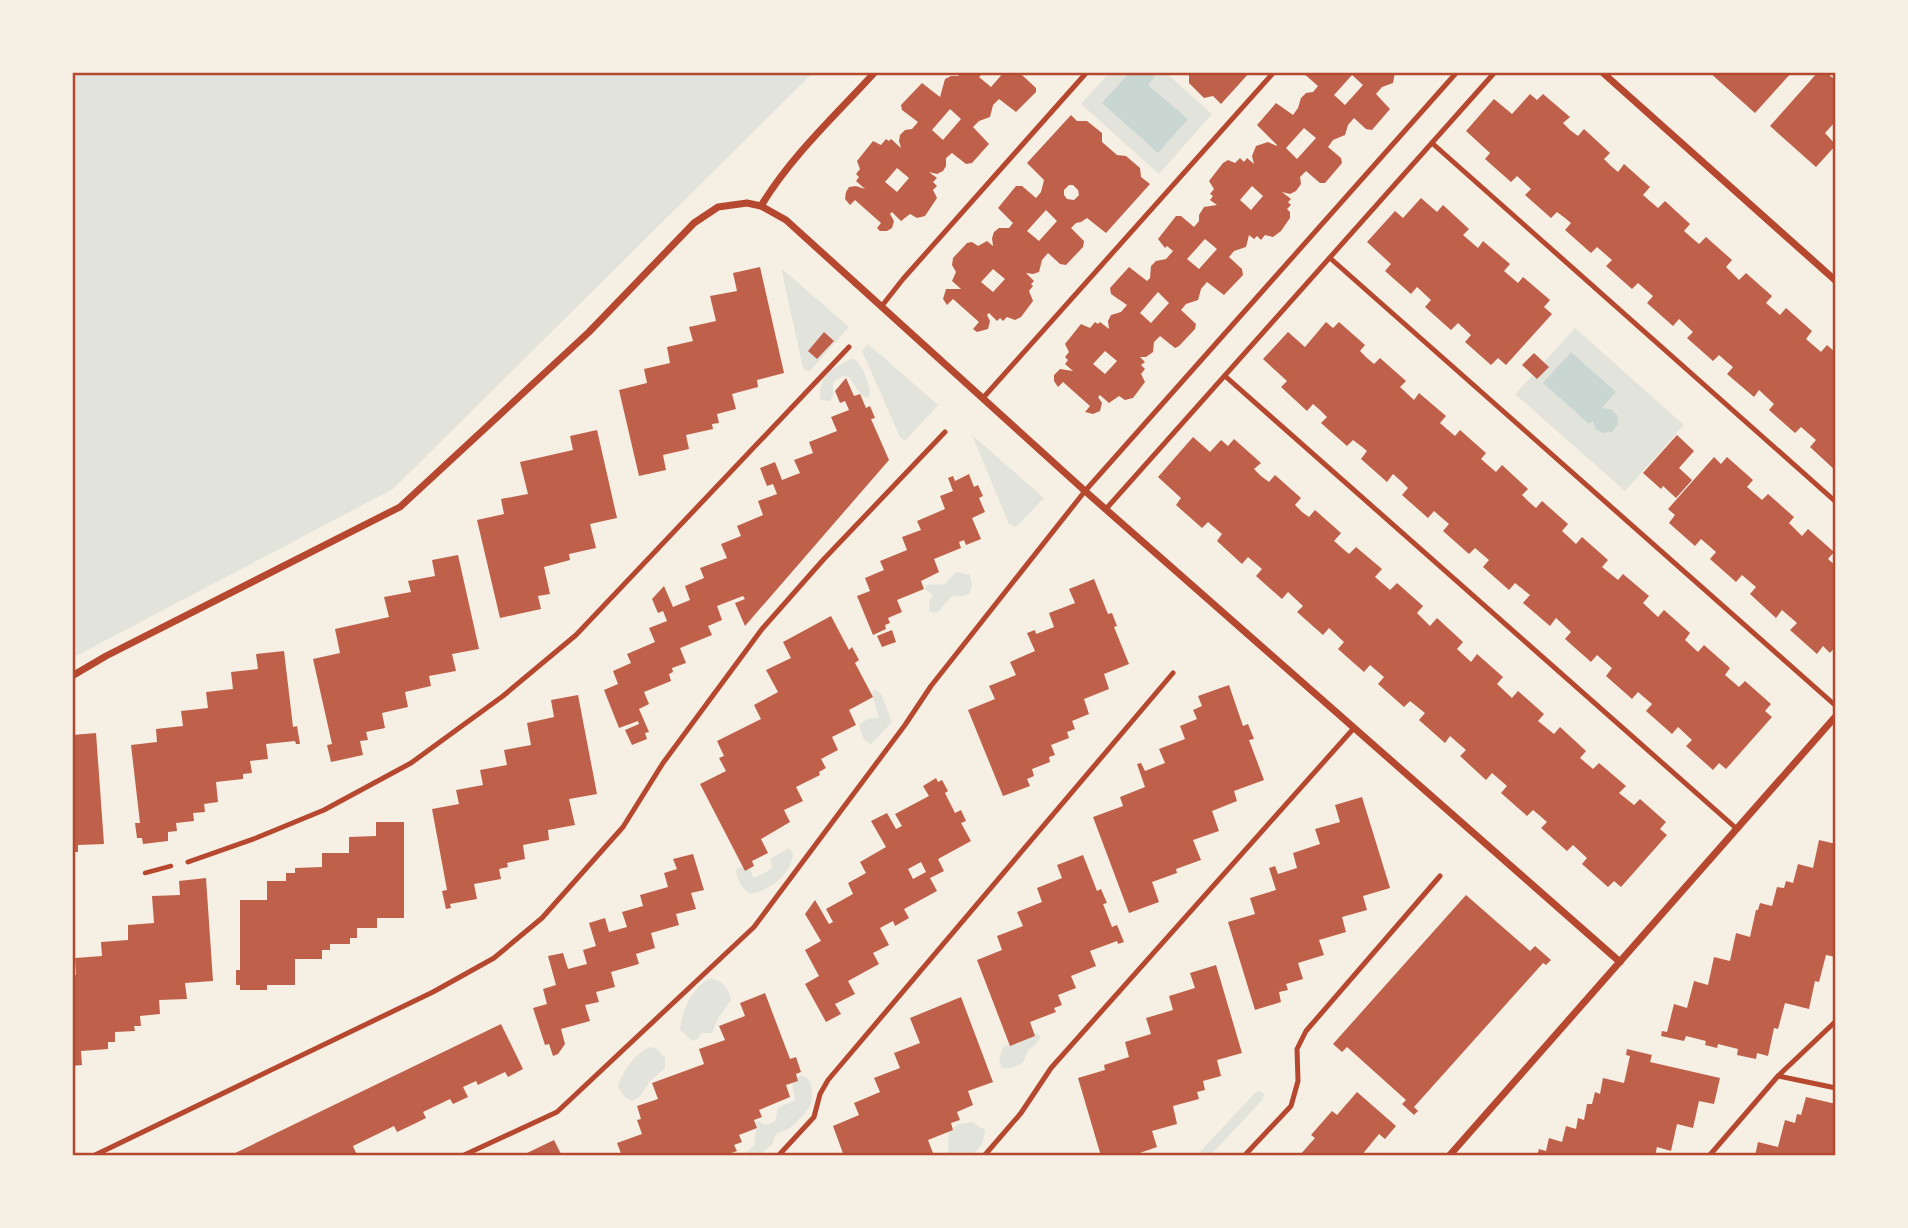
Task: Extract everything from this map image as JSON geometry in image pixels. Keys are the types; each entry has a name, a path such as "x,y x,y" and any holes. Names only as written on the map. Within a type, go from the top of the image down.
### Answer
{"street":[{"path":"761,206 772,187 789,167 875,72"},
{"path":"1602,72 1836,281"},
{"path":"72,676 106,656 400,507 589,332 694,223 718,207 739,203 761,206 786,220 1106,509 1620,961"},
{"path":"1449,1156 1836,716"}],"lane":[{"path":"881,306 1087,72"},
{"path":"983,398 1274,72"},
{"path":"462,1156 557,1112 754,927 905,725 931,686 1086,491 1457,72"},
{"path":"1106,509 1495,72"},
{"path":"1432,143 1836,502"},
{"path":"1330,258 1836,706"},
{"path":"188,862 324,810 411,763 503,696 576,635 849,347"},
{"path":"1225,376 1737,829"},
{"path":"93,1156 433,992 494,958 542,918 623,827 663,763 762,629 944,432"},
{"path":"779,1156 814,1117 820,1094 828,1080 1172,673"},
{"path":"984,1156 1021,1113 1051,1068 1354,728"},
{"path":"1244,1156 1291,1107 1298,1081 1297,1049 1306,1031 1440,876"},
{"path":"1709,1156 1779,1076 1836,1021"},
{"path":"1779,1076 1836,1088"}],"shaded area":[{"path":"72,72 814,72 393,489 72,658"},
{"path":"1110,72 1165,72 1212,114 1159,174 1081,104"},
{"path":"1130,72 1158,72 1148,85 1188,119 1158,153 1102,103"},
{"path":"781,268 849,327 809,372 803,368"},
{"path":"1575,328 1684,425 1625,491 1515,394 1533,375 1537,379 1548,367 1544,362"},
{"path":"868,344 938,405 905,441 900,437 862,351"},
{"path":"1571,352 1616,392 1602,408 1611,409 1617,415 1618,424 1612,432 1603,433 1595,429 1593,421 1589,424 1543,383"},
{"path":"855,359 866,377 869,398 862,396 849,377 842,376 833,382 833,396 830,401 820,400 821,384 827,374"},
{"path":"972,435 1044,498 1016,527 1009,524"},
{"path":"956,572 970,575 970,593 952,596 938,612 930,612 929,601 933,595 925,589 927,585 945,584"},
{"path":"874,689 881,694 892,722 871,744 864,740 859,725 869,718 879,718 872,694"},
{"path":"789,848 793,854 789,868 772,885 750,894 742,886 736,869 742,867 750,870 754,878 772,867 770,859"},
{"path":"711,978 725,986 731,1000 718,1018 712,1033 701,1033 698,1039 693,1041 680,1030 683,1015 693,993"},
{"path":"1036,1033 1041,1037 1028,1050 1023,1063 1002,1068 999,1059 1003,1047"},
{"path":"650,1047 657,1049 665,1058 665,1068 633,1101 625,1097 618,1087 630,1064"},
{"path":"801,1075 809,1079 812,1091 807,1110 792,1127 776,1134 773,1144 758,1156 736,1156 754,1146 757,1120 766,1125 775,1121 778,1108 795,1100 792,1082"},
{"path":"1256,1092 1264,1094 1263,1099 1210,1156 1196,1156"},
{"path":"972,1122 985,1130 980,1147 975,1152 969,1155 937,1156 940,1152 948,1152 949,1131 959,1124"}],"building":[{"path":"962,72 984,72 979,77 991,87 1004,72 1024,72 1022,75 1036,88 1036,92 1016,112 999,99 993,105 990,117 979,121 973,127 989,144 972,163 966,164 952,153 946,158 943,171 937,174 929,172 937,178 933,182 937,186 933,190 937,198 925,216 917,218 910,214 901,221 892,212 892,228 880,231 877,228 881,223 855,200 850,205 845,199 849,187 865,189 856,181 859,177 856,174 860,169 857,161 873,141 881,145 886,139 891,139 901,148 900,135 905,130 912,129 918,122 902,110 901,105 922,83 940,97 945,79 958,76","holes":["950,109 961,119 943,140 932,130","897,168 909,178 897,192 885,182"]},
{"path":"1186,72 1250,72 1221,104 1213,96 1204,98 1189,83 1189,75"},
{"path":"1302,72 1395,72 1393,83 1382,87 1376,94 1390,109 1372,130 1366,129 1354,118 1345,135 1333,140 1328,147 1341,158 1342,163 1325,183 1320,183 1306,171 1300,177 1301,184 1296,191 1290,194 1282,192 1291,199 1288,202 1291,205 1287,209 1290,218 1281,231 1273,237 1265,235 1261,240 1257,236 1254,239 1249,235 1246,247 1234,251 1229,257 1242,269 1243,275 1224,295 1207,282 1201,289 1198,300 1186,304 1181,310 1196,324 1195,329 1175,348 1160,336 1154,342 1153,352 1146,357 1140,357 1145,362 1141,365 1145,369 1141,374 1145,382 1133,398 1125,400 1119,396 1109,403 1100,395 1100,411 1093,414 1085,412 1090,406 1063,382 1058,387 1054,381 1054,375 1060,369 1073,371 1065,364 1068,360 1065,357 1069,352 1065,344 1081,324 1090,328 1095,322 1100,322 1109,329 1108,321 1111,315 1121,312 1127,305 1111,294 1110,288 1129,267 1147,281 1150,278 1151,266 1156,261 1166,259 1173,251 1167,246 1165,248 1158,239 1176,216 1181,216 1194,227 1204,207 1217,205 1210,200 1214,189 1209,181 1223,163 1228,160 1235,163 1240,158 1244,162 1247,158 1254,164 1252,156 1256,146 1268,142 1277,146 1257,125 1276,103 1293,115 1301,98 1318,86","holes":["1352,75 1363,85 1345,105 1334,95","1304,128 1316,138 1297,159 1286,148","1252,186 1263,196 1251,210 1240,200","1205,239 1217,249 1199,269 1187,259","1158,292 1169,303 1151,323 1140,313","1105,351 1117,361 1105,374 1093,364"]},
{"path":"1709,72 1770,73 1792,72 1755,113"},
{"path":"1818,72 1826,72 1836,81 1836,121 1825,133 1836,145 1816,167 1770,126"},
{"path":"1530,94 1537,100 1543,94 1570,117 1563,123 1570,130 1578,136 1584,129 1610,153 1604,159 1611,166 1618,172 1624,164 1650,187 1643,195 1658,208 1665,201 1690,224 1684,231 1699,244 1706,237 1732,260 1726,267 1739,280 1746,273 1772,296 1766,303 1780,315 1786,308 1812,331 1806,339 1821,352 1827,345 1836,353 1836,471 1810,447 1816,440 1801,427 1795,433 1769,410 1774,404 1759,390 1754,397 1727,374 1733,367 1719,355 1713,361 1687,338 1693,332 1679,319 1673,326 1647,303 1653,296 1638,283 1632,289 1606,266 1612,260 1597,247 1591,253 1565,230 1571,223 1557,212 1551,218 1525,195 1531,189 1517,176 1511,182 1485,159 1490,153 1466,131 1494,99 1512,114"},
{"path":"1071,115 1077,121 1087,121 1102,133 1102,142 1117,155 1126,156 1140,168 1141,177 1150,184 1106,233 1087,218 1076,223 1071,228 1084,241 1083,247 1066,265 1060,264 1048,253 1042,260 1039,272 1026,273 1034,281 1029,291 1033,301 1021,317 1015,320 1007,317 1003,321 1000,318 997,321 989,313 988,329 977,332 973,329 979,322 953,299 947,305 943,299 946,289 961,289 952,281 956,272 952,265 953,258 967,243 972,242 978,246 987,241 993,246 994,232 999,228 1009,228 1013,223 998,208 1016,186 1022,186 1036,198 1041,192 1044,180 1027,163","holes":["1069,185 1078,190 1079,195 1074,200 1067,199 1064,195 1064,190","1046,210 1057,221 1039,241 1027,231","993,269 1005,279 993,292 981,282"]},
{"path":"1421,198 1437,212 1443,205 1469,229 1463,235 1478,248 1483,241 1510,264 1504,271 1518,283 1523,277 1550,300 1544,307 1552,314 1506,365 1498,358 1491,365 1465,342 1471,335 1458,323 1451,330 1425,307 1431,300 1417,287 1411,294 1385,271 1391,264 1367,242 1395,211 1403,218"},
{"path":"760,267 784,373 757,380 758,387 732,394 736,409 717,414 719,423 712,424 713,429 686,435 689,449 663,455 666,470 639,476 619,390 647,383 644,369 670,363 667,347 693,341 689,327 716,321 710,296 737,291 733,273"},
{"path":"1326,322 1333,328 1339,322 1365,345 1360,351 1367,358 1374,364 1380,358 1406,381 1400,387 1414,400 1419,393 1446,416 1440,423 1455,436 1460,430 1486,453 1481,459 1489,466 1496,472 1502,465 1528,489 1522,495 1529,502 1536,508 1542,501 1568,524 1562,531 1576,544 1582,537 1608,560 1602,567 1618,580 1623,574 1649,596 1643,603 1658,617 1664,610 1690,633 1685,640 1698,652 1704,645 1730,668 1725,675 1739,687 1745,681 1771,704 1765,711 1772,717 1726,769 1719,763 1713,770 1686,746 1692,740 1678,727 1672,734 1646,711 1652,704 1638,692 1632,699 1606,676 1612,668 1597,655 1591,662 1565,639 1571,632 1556,618 1550,626 1523,603 1530,595 1515,583 1509,590 1483,567 1489,560 1475,548 1469,554 1443,531 1449,524 1434,511 1428,518 1402,495 1408,488 1402,482 1393,474 1387,482 1361,459 1367,451 1353,440 1347,446 1321,423 1327,417 1320,410 1313,404 1307,411 1281,387 1287,381 1263,359 1288,332 1305,347"},
{"path":"824,332 834,341 817,359 808,351"},
{"path":"1534,353 1549,367 1537,379 1522,365"},
{"path":"846,378 854,396 860,394 866,408 870,406 875,418 871,419 889,460 745,626 735,603 745,599 743,596 717,606 722,620 708,626 712,635 680,648 686,663 672,668 673,672 669,674 671,681 644,692 649,704 639,709 649,732 645,733 647,739 632,745 625,730 639,724 638,721 619,728 604,690 618,684 613,671 631,663 627,654 655,642 649,628 667,621 663,611 658,613 652,599 664,586 673,607 690,600 685,586 704,578 700,568 727,558 721,544 741,536 737,526 763,515 758,501 777,494 773,484 767,486 760,468 775,462 782,480 800,473 794,460 813,453 809,442 837,431 831,417 849,410 845,401 840,403 835,391"},
{"path":"597,430 617,518 590,524 596,548 569,554 570,560 544,567 550,594 538,596 541,609 500,618 477,520 504,514 501,499 528,494 520,462 573,450 570,436"},
{"path":"1677,435 1694,451 1679,468 1692,480 1676,498 1643,473"},
{"path":"1193,437 1210,452 1221,440 1228,446 1234,439 1261,463 1254,469 1261,476 1269,482 1275,475 1301,498 1295,505 1302,512 1309,517 1315,510 1341,533 1334,541 1349,554 1356,547 1382,569 1375,577 1390,590 1397,583 1423,606 1417,613 1430,626 1437,618 1463,642 1457,649 1471,662 1477,654 1503,677 1497,684 1512,698 1518,691 1544,714 1538,721 1554,734 1560,727 1586,751 1580,758 1593,769 1599,763 1626,786 1619,793 1634,805 1640,799 1666,822 1660,829 1667,835 1621,887 1614,881 1608,887 1582,864 1587,858 1573,845 1567,851 1541,828 1547,822 1533,810 1527,816 1501,793 1507,786 1492,773 1486,780 1460,756 1466,750 1450,736 1445,743 1419,720 1425,713 1410,701 1404,707 1378,684 1384,677 1370,665 1364,672 1338,649 1344,642 1329,628 1323,635 1297,612 1303,606 1288,592 1282,599 1256,576 1262,569 1248,557 1242,564 1217,541 1222,534 1208,522 1202,528 1176,505 1181,498 1158,477"},
{"path":"1714,457 1721,464 1727,457 1753,480 1747,487 1762,500 1768,494 1794,517 1789,523 1802,536 1808,529 1834,552 1828,559 1836,566 1836,646 1830,653 1823,646 1817,654 1790,630 1797,623 1782,610 1776,618 1750,594 1756,587 1742,575 1736,582 1710,559 1716,552 1701,539 1695,546 1669,523 1675,515 1668,509"},
{"path":"969,474 974,487 978,485 983,496 979,498 985,512 972,518 981,539 966,545 964,540 959,542 961,548 934,559 939,572 921,581 924,589 897,600 902,612 888,618 890,623 885,625 886,629 873,635 857,596 870,591 865,578 884,570 880,561 907,550 902,537 921,530 917,521 945,509 940,496 953,491 948,478 953,476 955,481"},
{"path":"458,555 479,649 452,654 456,671 429,676 431,686 405,692 408,707 382,713 385,728 366,732 368,740 360,741 363,755 331,762 327,745 332,744 313,659 340,653 335,629 389,617 384,597 411,592 408,581 435,576 432,560"},
{"path":"1094,579 1108,614 1112,613 1117,626 1114,627 1129,664 1104,674 1109,689 1084,699 1089,714 1072,721 1075,729 1067,732 1069,738 1051,745 1055,755 1049,757 1050,762 1032,769 1034,776 1027,779 1030,786 1003,796 968,710 995,699 989,686 1016,675 1010,662 1035,651 1027,633 1035,630 1036,634 1054,627 1049,613 1075,603 1069,589"},
{"path":"831,616 849,650 852,647 859,660 855,663 873,697 849,710 856,725 832,737 838,750 821,759 826,768 819,772 820,775 796,787 803,801 784,810 790,822 761,839 768,853 752,861 754,866 745,871 700,784 726,771 719,758 724,756 717,741 761,719 754,705 778,692 766,670 791,658 783,642"},
{"path":"892,630 896,642 882,647 877,636"},
{"path":"284,651 293,727 297,726 300,744 295,741 266,744 268,759 250,761 252,773 243,774 243,779 216,782 218,802 204,804 205,812 193,813 194,821 176,823 177,831 168,832 168,841 143,844 142,838 137,838 135,823 140,823 131,745 157,742 156,729 183,726 181,711 208,708 206,692 233,689 231,672 258,669 256,654"},
{"path":"1229,685 1243,726 1248,724 1254,739 1249,740 1264,780 1234,791 1237,801 1212,811 1219,831 1193,840 1201,860 1152,882 1159,902 1129,913 1093,817 1123,806 1120,797 1145,787 1137,764 1141,763 1145,771 1165,763 1159,749 1185,739 1180,726 1197,719 1193,710 1202,706 1198,696"},
{"path":"578,695 597,794 569,799 575,825 548,830 549,840 523,845 525,859 507,863 508,867 499,869 501,879 474,884 477,899 450,904 451,908 446,909 442,891 447,890 432,809 459,804 456,790 483,785 480,770 507,765 504,750 531,745 527,723 554,717 551,700"},
{"path":"96,733 104,844 78,845 78,852 72,852 72,735"},
{"path":"936,778 938,782 942,780 955,813 961,810 966,821 961,823 971,841 938,859 944,871 930,878 937,891 904,909 909,918 895,926 893,921 880,928 889,945 873,953 879,964 848,981 855,994 835,1004 841,1014 826,1022 805,984 819,976 805,950 821,941 805,914 815,900 829,924 833,922 826,909 853,894 848,883 866,873 860,862 886,847 871,821 887,813 896,829 902,826 895,814 929,796 923,786","holes":["921,862 926,872 913,879 908,869"]},
{"path":"1362,797 1390,888 1363,896 1367,910 1342,917 1346,932 1319,940 1324,955 1298,963 1303,979 1286,984 1288,990 1279,992 1281,1002 1255,1010 1228,922 1255,914 1250,898 1276,890 1269,868 1275,866 1278,874 1297,868 1293,853 1320,844 1315,829 1340,822 1335,805"},
{"path":"376,822 404,822 404,918 377,918 377,928 357,928 357,938 350,938 350,944 330,944 330,950 322,950 322,959 295,959 295,985 267,985 267,990 240,990 240,985 236,985 236,970 240,970 240,900 267,900 267,881 286,881 286,873 295,873 295,868 322,867 322,853 349,853 349,837 376,836"},
{"path":"1819,840 1836,844 1836,957 1826,955 1819,982 1815,981 1809,1009 1785,1003 1778,1029 1774,1028 1768,1056 1757,1053 1756,1059 1737,1055 1738,1049 1718,1044 1717,1048 1705,1045 1706,1041 1686,1036 1684,1041 1661,1036 1662,1031 1667,1032 1674,1004 1687,1008 1694,981 1708,985 1714,957 1730,961 1736,933 1750,937 1760,903 1772,906 1777,887 1784,888 1786,881 1793,883 1798,864 1813,868"},
{"path":"693,854 704,890 691,893 696,909 676,914 679,925 651,933 655,948 636,954 639,964 611,972 615,987 596,992 599,1002 585,1005 590,1021 561,1029 565,1044 558,1054 553,1056 549,1044 545,1045 533,1008 547,1004 543,989 556,985 548,956 563,953 568,969 587,964 583,950 596,946 589,923 605,918 609,932 627,927 622,912 643,906 640,895 668,887 664,873 677,869 673,859"},
{"path":"1083,855 1097,891 1101,889 1107,903 1103,904 1112,927 1117,925 1124,942 1118,944 1117,941 1090,951 1096,966 1071,976 1076,988 1058,995 1062,1005 1054,1008 1056,1012 1030,1022 1035,1036 1010,1046 977,960 1002,950 997,936 1023,926 1017,912 1042,902 1037,888 1062,878 1057,865"},
{"path":"206,878 213,981 185,983 187,999 159,1000 160,1014 140,1016 141,1026 134,1026 135,1031 115,1032 115,1042 108,1042 108,1049 81,1051 82,1065 72,1066 72,975 76,975 75,958 102,956 101,942 128,940 128,925 154,923 152,896 180,895 179,881"},
{"path":"1466,895 1530,951 1535,946 1551,960 1546,965 1543,963 1414,1107 1418,1111 1414,1115 1402,1104 1406,1100 1347,1047 1342,1052 1333,1044"},
{"path":"1216,965 1242,1053 1217,1060 1221,1076 1203,1081 1205,1090 1197,1092 1199,1099 1173,1106 1177,1124 1152,1131 1157,1147 1131,1156 1101,1156 1078,1078 1105,1070 1104,1065 1129,1057 1125,1042 1151,1034 1146,1018 1173,1010 1169,996 1195,988 1190,973"},
{"path":"765,993 790,1059 796,1057 801,1072 796,1074 798,1081 786,1085 790,1097 759,1110 762,1117 754,1120 757,1128 739,1135 742,1142 734,1145 737,1151 723,1156 622,1156 617,1143 642,1134 637,1120 641,1119 637,1106 658,1099 652,1083 704,1064 699,1049 725,1040 719,1026 745,1016 740,1003"},
{"path":"961,997 993,1082 968,1091 973,1105 957,1112 960,1120 951,1123 953,1130 928,1140 933,1153 923,1156 844,1156 833,1126 859,1115 854,1103 880,1092 874,1078 900,1068 894,1053 920,1043 910,1018"},
{"path":"501,1024 523,1069 508,1077 505,1072 478,1085 476,1081 463,1087 468,1097 453,1104 450,1099 423,1112 426,1118 412,1125 397,1132 394,1126 353,1146 356,1153 350,1156 229,1156"},
{"path":"1627,1049 1652,1055 1650,1062 1720,1078 1714,1104 1699,1101 1693,1128 1677,1124 1671,1151 1657,1147 1655,1156 1537,1156 1539,1149 1546,1151 1549,1138 1562,1142 1566,1126 1576,1129 1578,1118 1584,1120 1587,1104 1592,1104 1595,1092 1600,1094 1603,1078 1624,1083 1630,1056 1626,1055"},
{"path":"1357,1092 1396,1126 1385,1139 1379,1134 1361,1156 1299,1156 1315,1138 1311,1135 1332,1111 1337,1115"},
{"path":"1806,1097 1836,1104 1836,1156 1755,1156 1758,1142 1778,1147 1785,1120 1795,1123 1797,1114 1801,1115"},
{"path":"554,1140 562,1156 519,1156 527,1153"}]}
